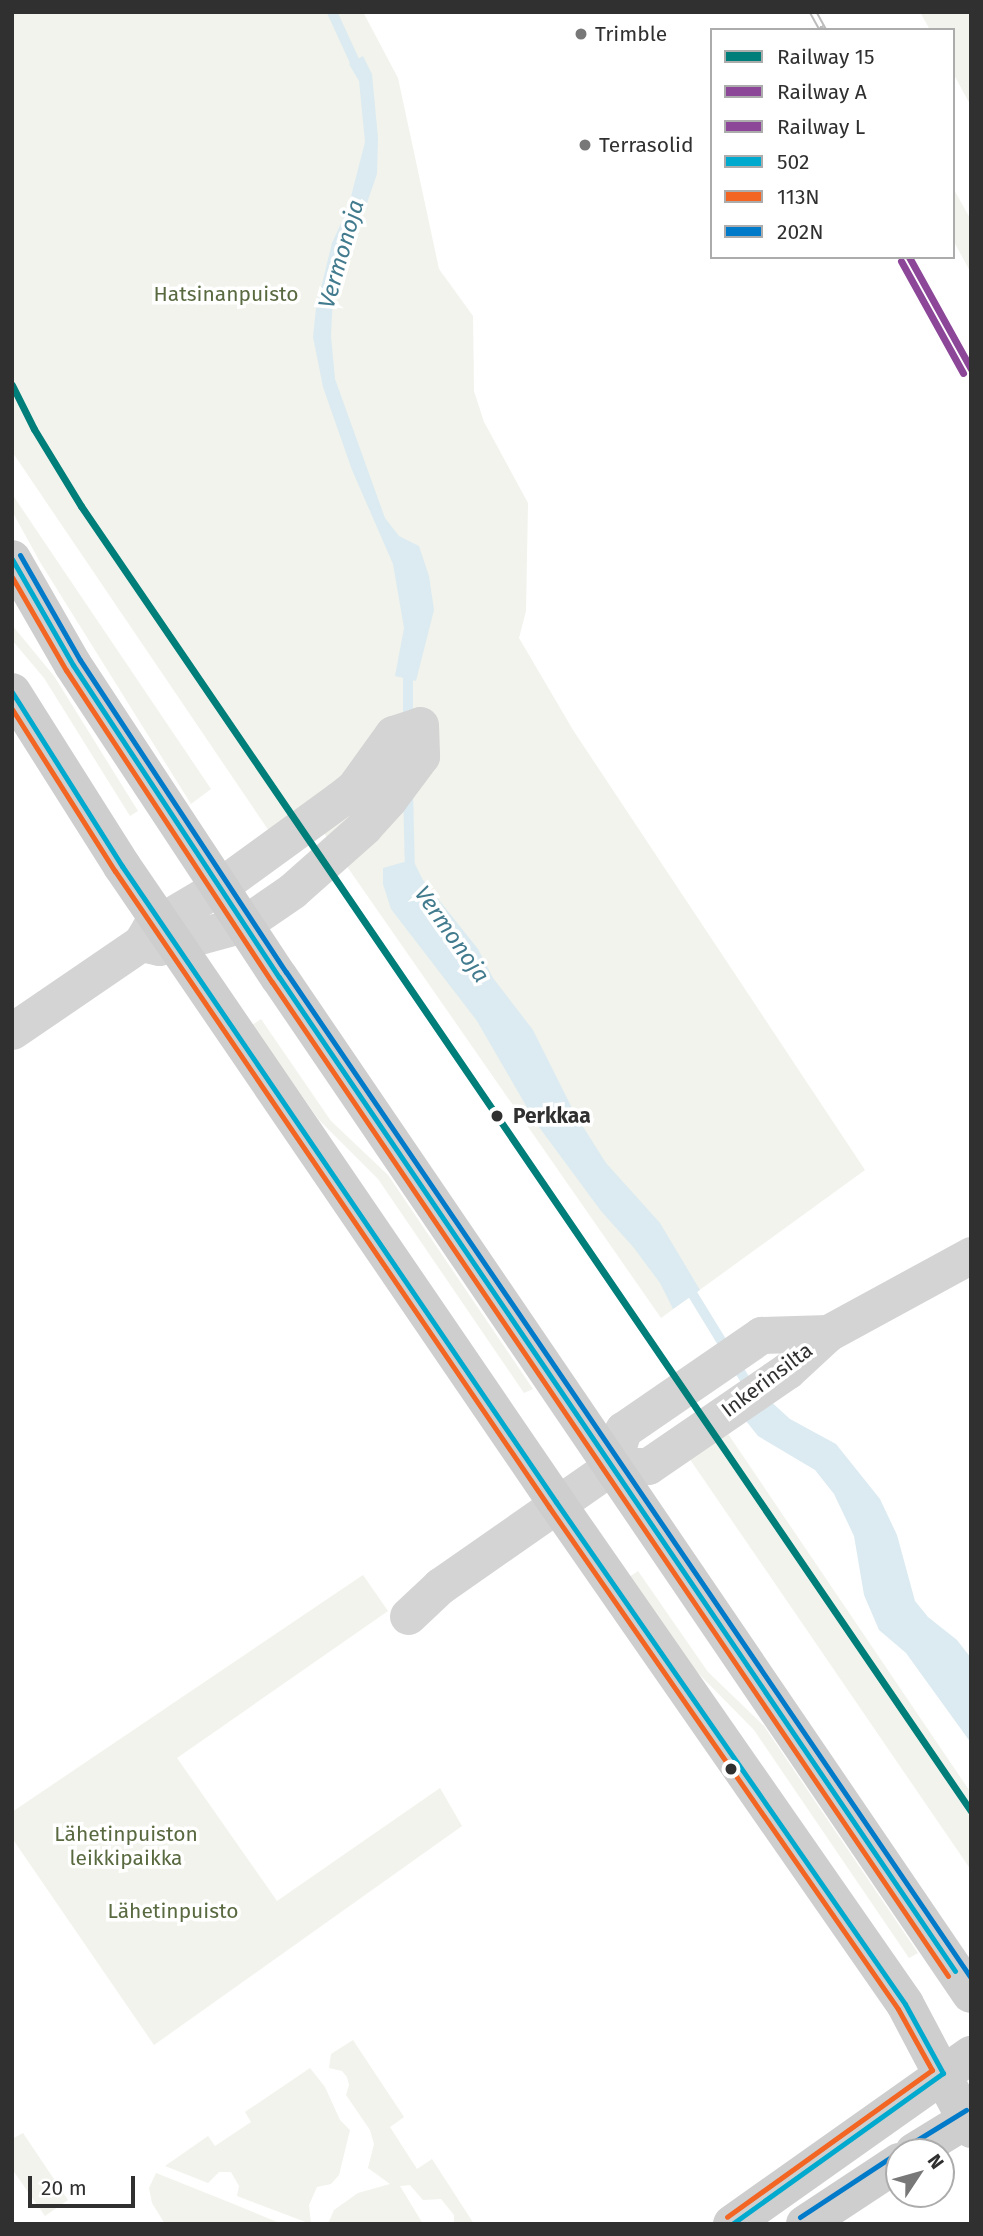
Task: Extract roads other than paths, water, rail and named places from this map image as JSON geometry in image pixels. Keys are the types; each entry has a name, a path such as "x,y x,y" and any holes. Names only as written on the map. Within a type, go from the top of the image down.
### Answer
{"main road":[{"path":"12,559 73,665 219,887 971,1994"},
{"path":"12,692 106,842 159,936 905,2004 957,2064 969,2122 940,2138"},
{"path":"732,2224 957,2064"},
{"path":"805,2224 885,2171"}],"street":[{"path":"12,1031 159,936 219,887 340,799 366,772 393,734 420,725 421,757 364,828 292,891 244,924 159,936"},
{"name":"Inkerinsilta","path":"828,1333 761,1335 702,1373 623,1430 612,1466 648,1466 787,1371 828,1333 971,1255"},
{"path":"408,1616 440,1586 556,1502 612,1466"}],"water":[{"path":"363,56 372,74 378,138 377,174 367,203 353,229 333,295 331,336 335,379 385,518 399,536 419,546 429,576 434,610 416,681 395,676 404,628 393,564 352,470 323,387 313,337 316,308 332,243 348,208 365,142 359,81 349,64"},
{"path":"414,862 423,880 478,949 493,978 533,1030 575,1114 606,1163 660,1223 700,1290 673,1309 660,1283 601,1211 536,1123 477,1021 391,909 383,884 383,868"},
{"path":"767,1398 790,1419 836,1444 880,1499 897,1535 915,1601 928,1617 957,1640 971,1658 971,1743 906,1653 879,1630 864,1595 854,1536 834,1494 815,1470 758,1436 742,1416"}],"waterway":[{"name":"Vermonoja","path":"332,12 360,73"},
{"name":"Vermonoja","path":"408,665 408,723"},
{"name":"Vermonoja","path":"408,791 410,873"},
{"name":"Vermonoja","path":"687,1285 750,1388"}],"railway":[{"path":"813,12 822,28"}],"rail line":[{"name":"A","path":"910,259 971,369"},
{"name":"L","path":"901,261 963,373"},
{"name":"15","path":"12,385 34,429 81,506 971,1811"}],"place":[{"name":"Trimble","path":"581,34"},
{"name":"Terrasolid","path":"585,145"},
{"name":"Perkkaa","path":"497,1116"}],"park label":[{"name":"Hatsinanpuisto","path":"226,294"},
{"name":"Lähetinpuiston leikkipaikka","path":"126,1846"},
{"name":"Lähetinpuisto","path":"173,1911"}]}
